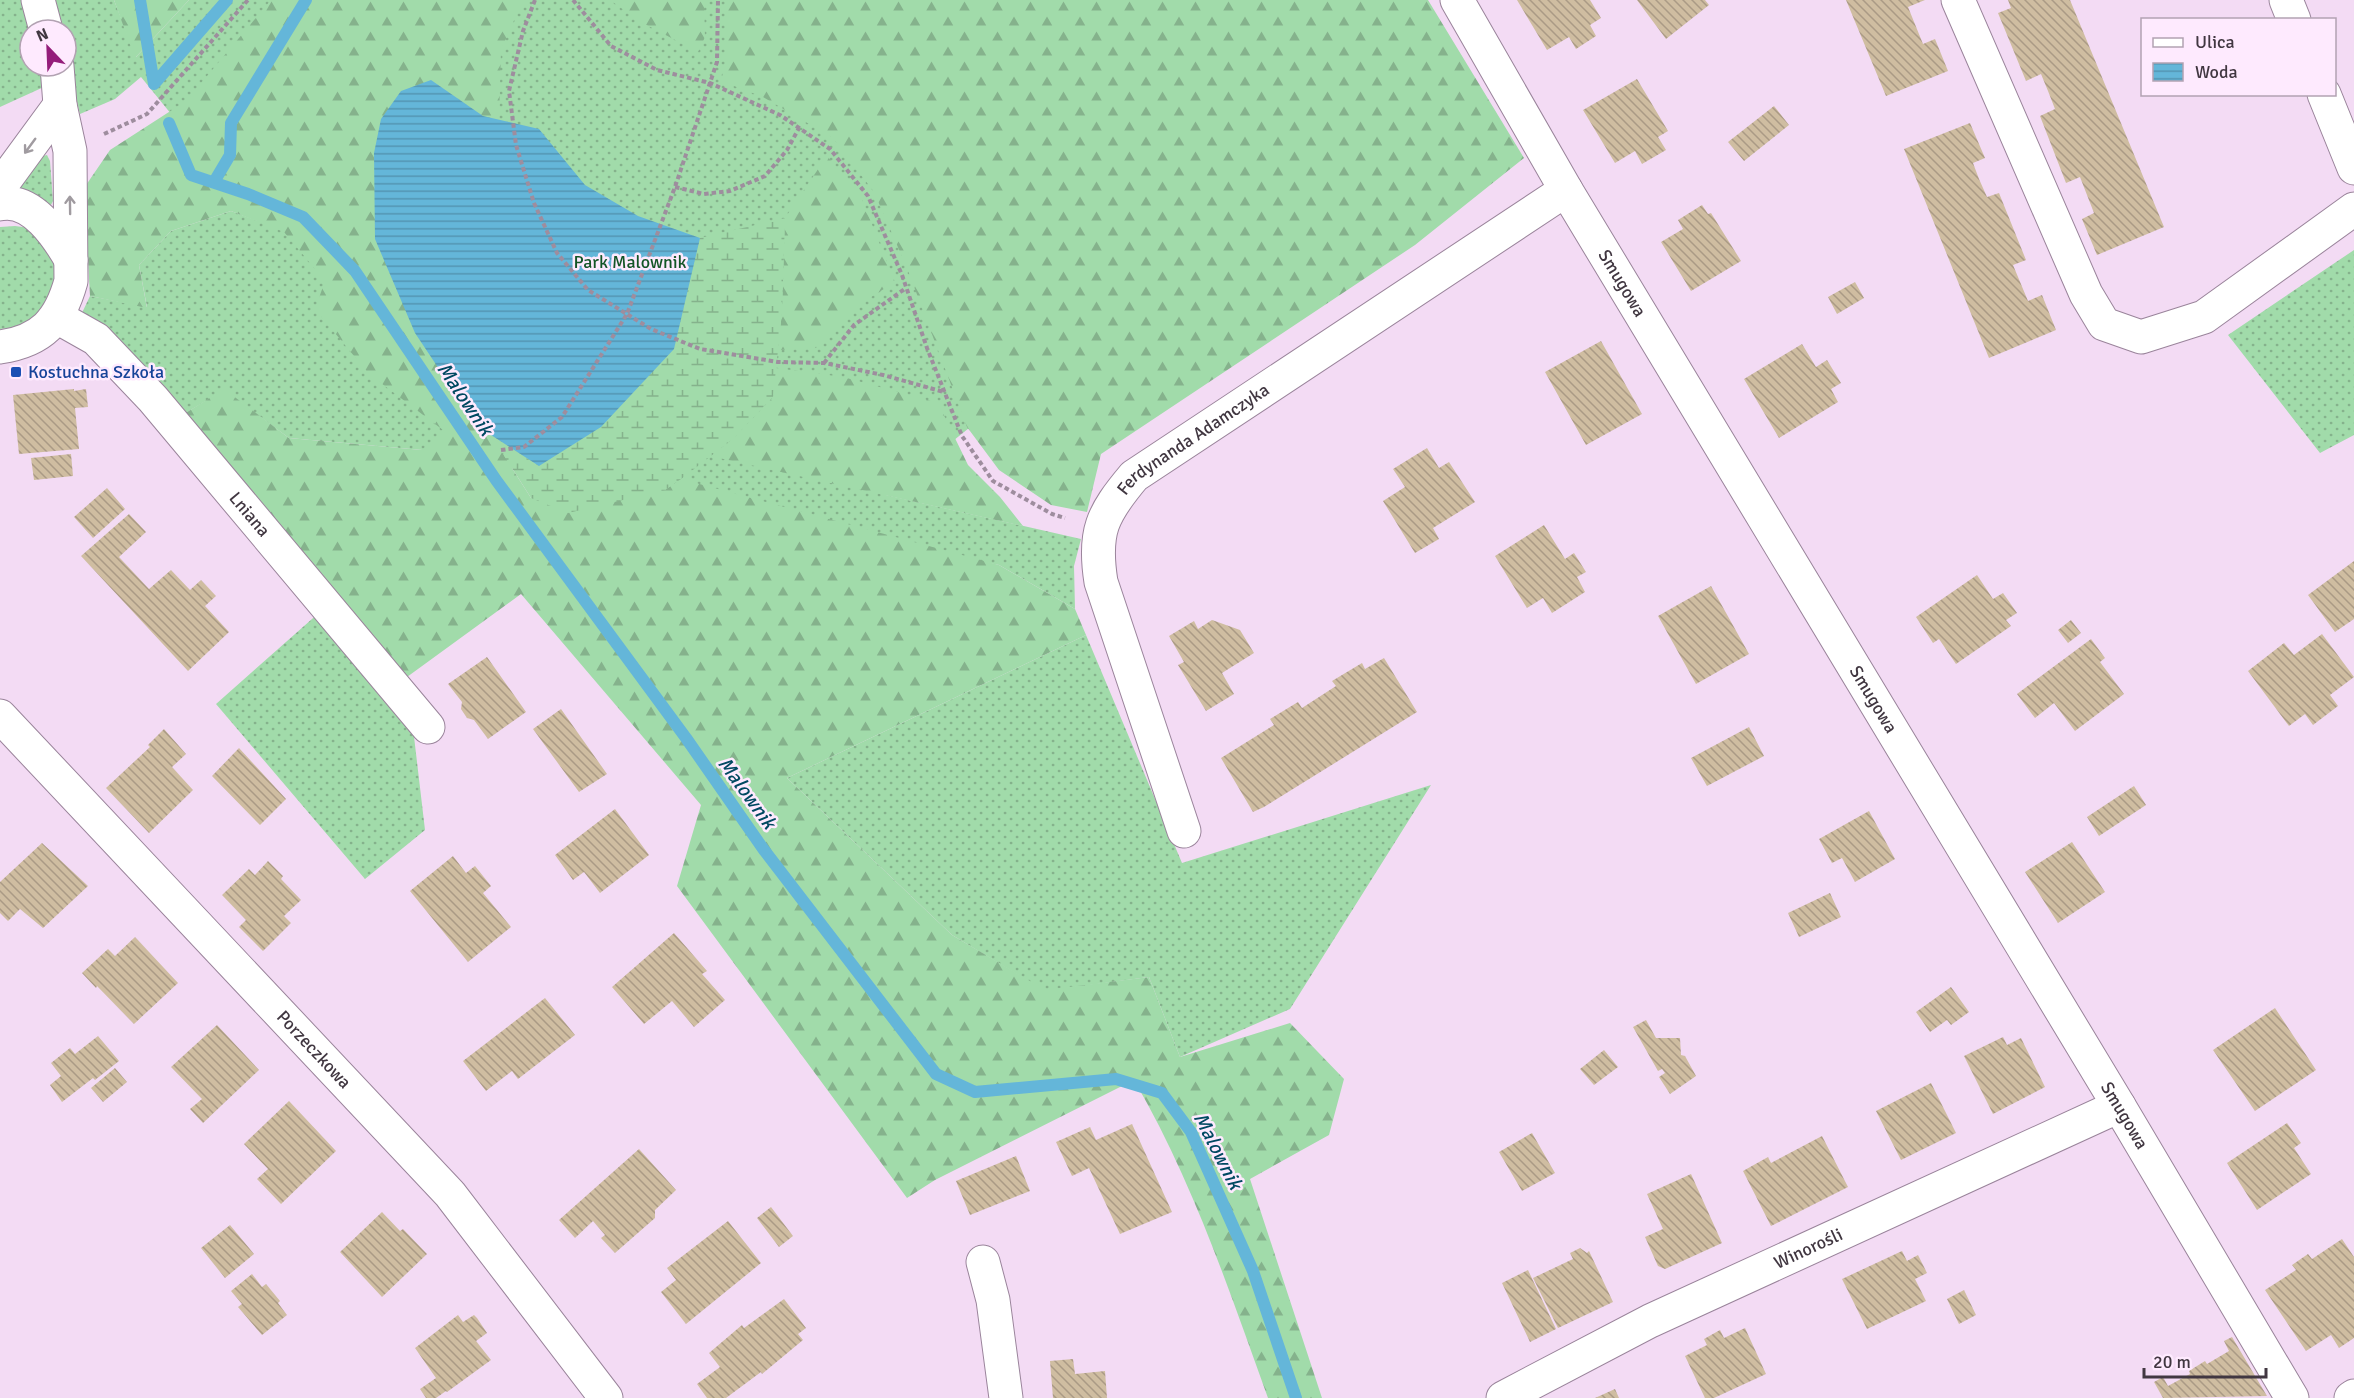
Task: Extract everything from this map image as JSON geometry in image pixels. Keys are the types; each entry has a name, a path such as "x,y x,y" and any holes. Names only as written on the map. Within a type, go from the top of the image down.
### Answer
{"street":[{"path":"38,0 43,18"},
{"name":"Smugowa","path":"1457,0 1566,190 2119,1106 2292,1398"},
{"path":"1959,0 2086,294 2104,324 2141,337 2204,317 2354,209"},
{"path":"2286,0 2293,18"},
{"path":"0,347 28,341 57,317 71,281 70,151 60,105 58,78"},
{"path":"2325,96 2354,168"},
{"path":"0,187 60,105"},
{"name":"Ferdynanda Adamczyka","path":"1184,831 1101,582 1096,555 1101,529 1110,504 1134,476 1566,190"},
{"path":"0,204 7,202 24,208 43,220 58,237 71,260"},
{"name":"Lniana","path":"57,317 96,339 153,399 428,727"},
{"name":"Porzeczkowa","path":"0,716 450,1194 606,1398"},
{"name":"Winorośli","path":"1503,1398 1650,1321 2119,1106"},
{"path":"983,1262 993,1300 1006,1398"}],"path":[{"path":"70,151 147,114 249,0"},
{"path":"535,0 523,32 508,91 519,155 534,203 557,253 588,290 651,329 700,349 778,362 824,363 883,375 944,392"},
{"path":"573,0 611,46 657,70 710,83 780,115 830,149 868,196 906,288 962,436 993,481 1052,514 1101,529"},
{"path":"501,450 524,447 562,417 627,314 675,187 717,62 718,0"},
{"path":"675,187 704,194 730,191 765,176 786,150 799,128"},
{"path":"824,363 854,325 906,288"}],"green space":[{"path":"0,0 22,0 27,18 18,18 18,78 45,78 46,86 0,107"},
{"name":"Park Malownik","path":"50,0 114,0 136,57 189,0 1057,0 1000,403 886,495 1081,539 1074,566 1075,609 999,565 422,450 289,438 224,390 184,414 81,315 90,296 147,307 139,265 171,231 231,211 258,221 141,77 115,99 80,114 71,78 78,78 78,18 55,18"},
{"path":"114,0 189,0 135,58"},
{"path":"271,0 523,0 501,50 499,120 483,116 431,80 457,396 491,435 531,498 665,490 681,479 999,565 1075,609 1086,635 787,778 952,935 1045,990 1149,977 1180,1057 1290,1023 1344,1079 1329,1135 1250,1179 1322,1398 1268,1398 1192,1196 1134,1080 935,1180 907,1198 677,886 701,805 521,594 407,677 184,414 224,389 289,438 422,450 443,430 369,374 315,309 325,281 284,232 231,211 171,231 139,265 147,308 90,296 84,188 110,150 186,101"},
{"path":"610,0 704,0 705,37 698,52 639,21"},
{"path":"727,0 1428,0 1524,158 1415,245 1101,454 1087,512 1051,505 999,470 967,427 907,268 874,192 833,138 763,97 721,81 726,60"},
{"path":"47,155 50,161 53,201 51,205 19,194 18,184 43,156"},
{"path":"827,156 861,197 895,282 855,307 816,348 778,350 782,312 785,218"},
{"path":"785,218 782,312 773,397 733,439 665,490 568,513 531,498 491,435 539,466 674,349 700,238"},
{"path":"0,227 30,228 54,256 58,274 50,305 19,327 0,329"},
{"path":"2354,250 2354,435 2320,453 2228,335"},
{"path":"776,368 843,377 938,403 968,465 1000,497 1023,526 710,456 733,439 773,397"},
{"path":"338,596 407,677 425,830 365,879 216,704"},
{"path":"1086,635 1182,863 1431,785 1290,1009 1180,1057 1149,977 1045,991 952,935 787,778"}],"water":[{"path":"431,80 483,116 539,129 585,185 638,216 700,238 674,349 601,427 539,466 491,435 457,396 415,333 375,239 374,153 381,119 401,91"}],"building":[{"path":"1517,0 1590,0 1601,18 1590,25 1596,36 1576,49 1569,37 1547,50"},
{"path":"1637,0 1705,0 1709,5 1666,39"},
{"path":"1846,0 1925,0 1908,7 1923,44 1935,39 1948,71 1886,96"},
{"path":"2008,0 2070,0 2164,227 2097,255 2082,219 2094,213 2080,177 2066,183 2040,116 2055,109 2048,91 2041,74 2026,81 1998,13 2011,8"},
{"path":"1637,79 1668,131 1658,137 1666,150 1642,164 1635,151 1615,163 1583,110"},
{"path":"1774,106 1789,125 1744,161 1728,142"},
{"path":"1970,123 1985,158 1973,163 1979,179 1987,197 1999,193 2026,260 2013,265 2028,301 2042,295 2056,330 1989,358 1904,149"},
{"path":"1702,205 1708,214 1711,213 1741,261 1691,291 1661,242 1683,229 1678,220"},
{"path":"1855,282 1864,298 1837,314 1828,297"},
{"path":"1601,341 1642,414 1586,445 1545,372"},
{"path":"1802,344 1816,367 1827,360 1841,383 1831,389 1838,402 1779,438 1744,379"},
{"path":"74,389 74,391 86,389 88,407 75,408 79,449 19,454 13,395"},
{"path":"1427,448 1439,468 1449,462 1475,502 1433,528 1439,539 1415,553 1383,501 1405,487 1393,469"},
{"path":"71,454 73,476 34,480 31,458"},
{"path":"107,488 125,509 93,538 74,517"},
{"path":"129,514 146,532 119,557 149,589 171,570 190,590 201,580 216,596 205,606 229,632 188,671 81,556"},
{"path":"1544,525 1565,559 1574,553 1586,572 1577,577 1585,592 1552,613 1543,598 1527,608 1495,556"},
{"path":"2354,561 2354,619 2335,632 2308,595"},
{"path":"1977,575 1993,599 2003,593 2017,613 2006,620 2011,626 1956,664 1939,639 1933,643 1916,617"},
{"path":"1711,586 1749,654 1696,684 1658,616"},
{"path":"1212,620 1240,630 1254,653 1222,673 1234,694 1206,711 1178,665 1184,662 1169,636 1194,621 1198,629"},
{"path":"2071,620 2081,633 2068,643 2058,630"},
{"path":"2322,634 2354,677 2330,695 2338,706 2313,725 2305,714 2289,726 2248,671 2284,643 2294,655"},
{"path":"2091,639 2105,658 2100,662 2124,694 2075,731 2054,703 2035,718 2017,694"},
{"path":"487,657 526,712 488,739 474,720 467,718 461,709 462,702 448,684"},
{"path":"1384,658 1417,712 1253,812 1221,758 1274,725 1270,719 1298,702 1302,708 1336,686 1332,681 1362,663 1365,669"},
{"path":"561,709 607,774 579,792 533,729"},
{"path":"1749,727 1764,756 1707,786 1691,758"},
{"path":"164,729 186,754 172,767 193,790 149,833 106,788 150,747 148,745"},
{"path":"239,748 286,799 260,825 212,776"},
{"path":"2134,786 2146,805 2099,836 2087,817"},
{"path":"615,809 649,855 600,893 584,872 573,880 555,855"},
{"path":"1869,811 1895,859 1855,882 1842,858 1832,863 1819,839"},
{"path":"2072,842 2105,892 2058,923 2025,872"},
{"path":"42,843 88,886 43,928 20,909 8,921 0,913 0,882"},
{"path":"453,856 466,873 475,866 491,886 483,893 511,927 468,962 410,891"},
{"path":"268,861 301,900 284,916 291,923 263,951 239,927 246,920 222,895 249,869 255,875"},
{"path":"1830,893 1841,917 1799,937 1788,913"},
{"path":"674,933 707,971 702,974 725,1000 694,1027 672,1001 644,1024 612,987"},
{"path":"135,937 178,983 134,1024 82,973 108,949 115,956"},
{"path":"1951,987 1969,1012 1951,1025 1947,1020 1930,1032 1916,1012"},
{"path":"545,998 575,1035 518,1079 512,1071 486,1091 463,1061"},
{"path":"2275,1008 2316,1070 2255,1111 2213,1050"},
{"path":"1646,1020 1656,1038 1680,1038 1681,1055 1685,1056 1696,1076 1670,1094 1659,1077 1665,1073 1662,1069 1658,1071 1633,1027"},
{"path":"217,1025 259,1070 203,1123 190,1109 202,1099 171,1067"},
{"path":"98,1036 119,1061 62,1102 50,1085 61,1076 51,1063 70,1048 75,1054"},
{"path":"2003,1037 2007,1045 2021,1038 2045,1087 1993,1114 1964,1056"},
{"path":"1604,1050 1618,1067 1594,1085 1580,1069"},
{"path":"115,1068 127,1082 103,1102 91,1088"},
{"path":"1931,1083 1956,1133 1901,1160 1876,1111"},
{"path":"289,1101 336,1151 281,1204 257,1179 268,1169 244,1144"},
{"path":"2287,1123 2301,1143 2294,1148 2311,1174 2257,1210 2227,1163"},
{"path":"1132,1124 1172,1212 1120,1234 1089,1168 1072,1176 1056,1142 1090,1127 1096,1140"},
{"path":"1532,1133 1555,1173 1522,1191 1499,1152"},
{"path":"1822,1136 1848,1187 1771,1226 1743,1171 1768,1157 1771,1163"},
{"path":"639,1149 676,1190 655,1210 655,1218 615,1253 601,1238 605,1235 593,1221 575,1238 559,1220"},
{"path":"1016,1156 1030,1191 970,1215 956,1181"},
{"path":"1691,1174 1722,1243 1665,1269 1658,1266 1645,1237 1663,1229 1647,1194"},
{"path":"771,1207 793,1236 779,1247 757,1218"},
{"path":"382,1212 400,1231 403,1229 427,1254 382,1297 340,1252"},
{"path":"728,1221 761,1263 686,1324 661,1292 676,1280 667,1268"},
{"path":"230,1225 254,1254 225,1278 201,1248"},
{"path":"2342,1239 2354,1257 2354,1338 2339,1348 2331,1335 2306,1351 2265,1290 2296,1270 2292,1265 2308,1254 2312,1259"},
{"path":"1580,1248 1587,1253 1589,1251 1613,1302 1558,1328 1533,1278 1573,1259 1570,1253"},
{"path":"1902,1251 1907,1261 1918,1255 1927,1273 1915,1279 1926,1301 1867,1329 1842,1279"},
{"path":"1528,1270 1556,1329 1530,1342 1502,1283"},
{"path":"252,1274 262,1287 266,1284 280,1301 278,1303 287,1315 262,1335 238,1307 242,1304 231,1291"},
{"path":"1964,1290 1976,1315 1959,1324 1947,1299"},
{"path":"784,1299 806,1328 798,1334 803,1340 762,1374 761,1372 726,1398 707,1398 697,1384 720,1367 709,1353 742,1325 744,1328"},
{"path":"458,1315 463,1322 474,1315 477,1318 487,1333 476,1341 491,1360 447,1392 436,1398 426,1398 420,1389 436,1378 415,1348"},
{"path":"1745,1328 1766,1374 1714,1398 1705,1398 1685,1356 1707,1345 1704,1339 1720,1330 1724,1338"},
{"path":"2232,1337 2267,1396 2163,1398 2154,1382 2163,1377 2168,1386 2190,1374 2189,1371 2205,1361 2207,1364 2229,1351 2224,1341"},
{"path":"1073,1359 1075,1374 1105,1371 1107,1398 1053,1398 1050,1361"},
{"path":"1615,1389 1619,1398 1595,1398"}],"waterway":[{"path":"140,0 154,84"},
{"name":"Malownik","path":"154,84 227,0"},
{"path":"214,182 230,155 231,123 306,0"},
{"name":"Malownik","path":"169,123 191,175 248,194 303,217 355,271 496,480 686,738 764,850 936,1074 975,1092 1116,1079 1162,1093 1191,1132 1253,1271 1296,1398"}],"place":[{"name":"Kostuchna Szkoła","path":"16,372"}]}
